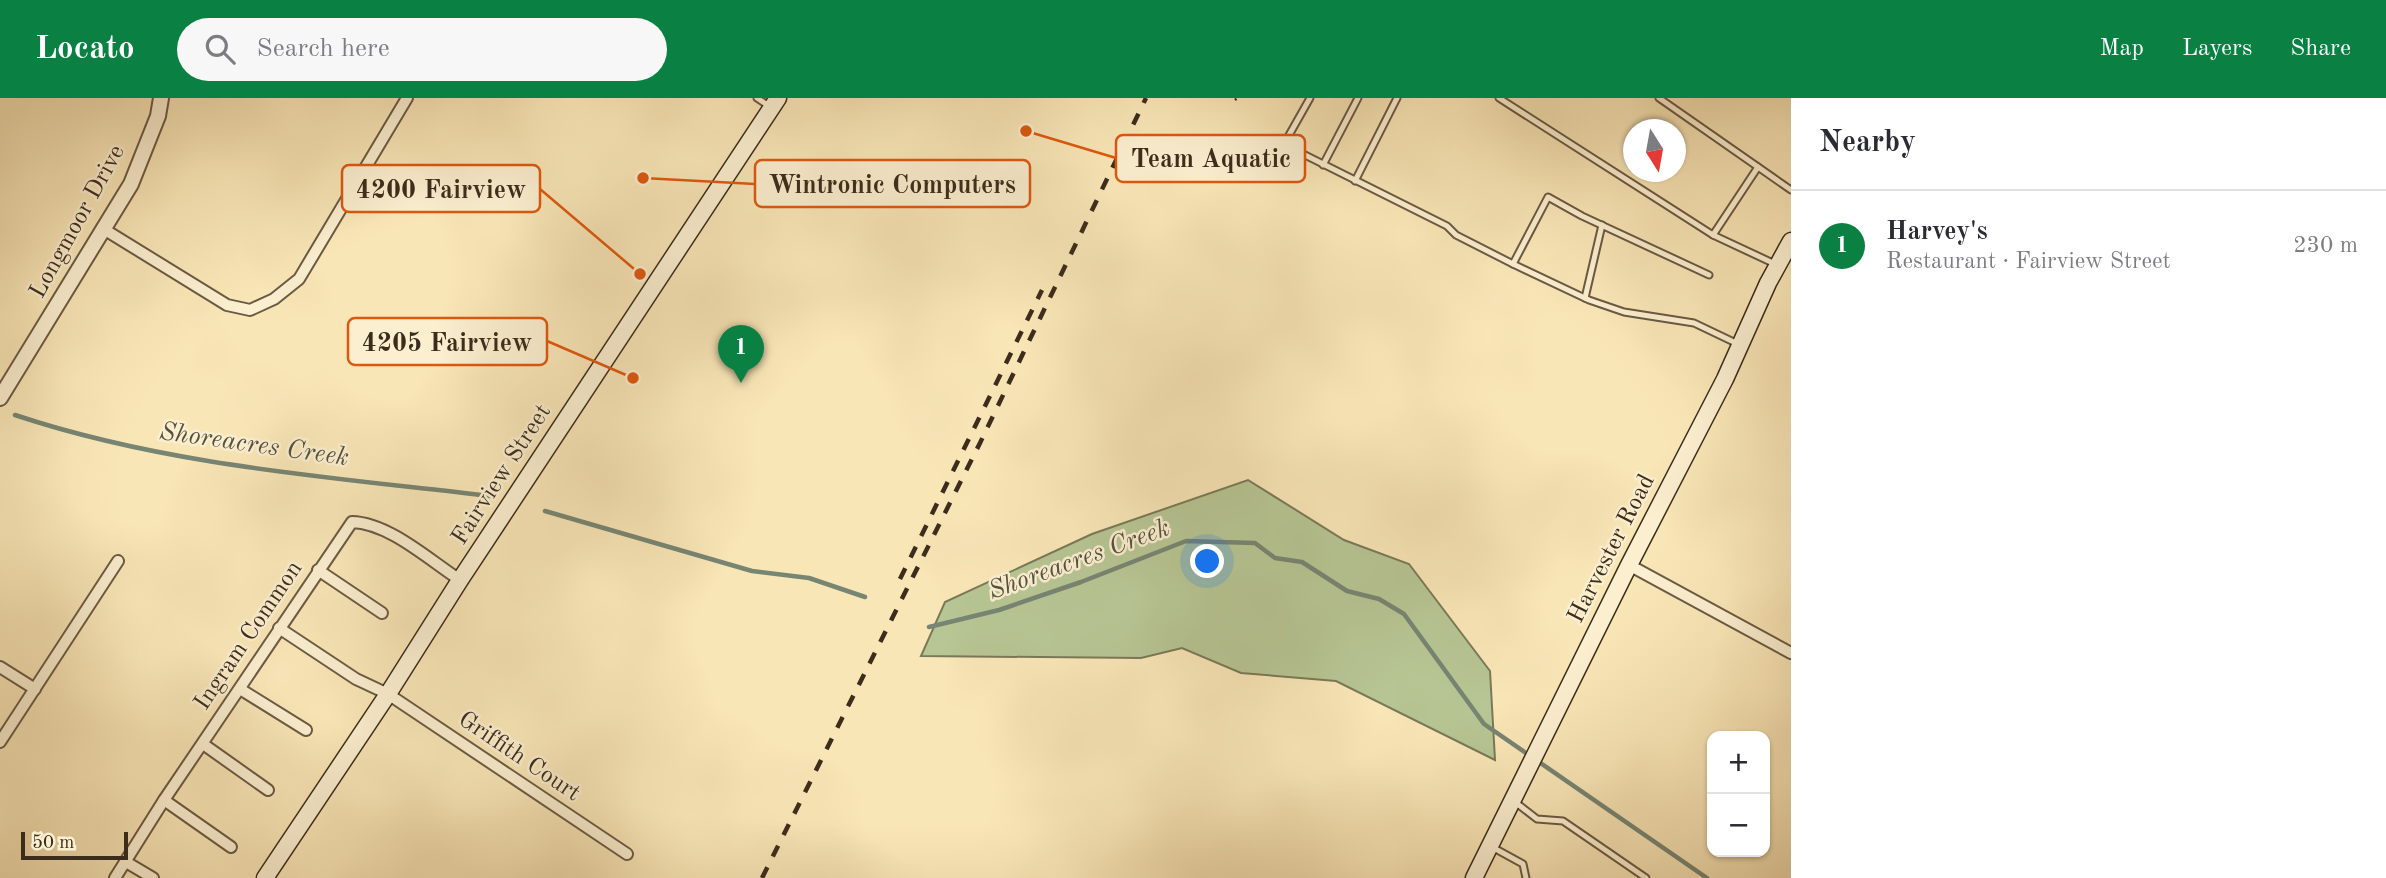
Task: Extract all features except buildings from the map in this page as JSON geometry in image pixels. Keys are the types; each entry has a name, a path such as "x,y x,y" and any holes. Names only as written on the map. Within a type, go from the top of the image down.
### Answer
{"main road":[{"name":"Fairview Street","path":"265,878 775,103"},
{"name":"Harvester Road","path":"1474,878 1791,241"}],"street":[{"name":"Longmoor Drive","path":"0,398 131,184 159,116 161,98"},
{"path":"102,228 227,305 250,310 274,299 299,279 407,98"},
{"name":"Ingram Common","path":"115,878 164,800 352,523 365,523 405,542 460,580"},
{"path":"0,743 118,561"},
{"path":"1629,565 1791,653"},
{"path":"318,570 382,613"},
{"name":"Griffith Court","path":"279,628 356,679 388,694 627,854"},
{"path":"0,667 35,689"},
{"path":"240,688 306,730"},
{"path":"203,744 268,790"},
{"path":"164,800 231,847"},
{"path":"126,862 153,878"}],"lane":[{"path":"757,98 775,103"},
{"path":"1310,98 1288,137 1289,147 1447,226 1455,234 1513,264 1585,298 1624,312 1694,323 1741,345"},
{"path":"1324,165 1358,98"},
{"path":"1355,181 1398,98"},
{"path":"1499,98 1713,235 1778,266"},
{"path":"1659,98 1791,190"},
{"path":"1713,235 1758,167"},
{"path":"1513,264 1548,197 1709,275"},
{"path":"1585,298 1602,225"},
{"path":"1512,800 1537,819 1563,821 1646,878"},
{"path":"1490,845 1523,864 1526,878"}],"green space":[{"path":"1248,480 1344,540 1409,564 1490,671 1495,760 1336,681 1241,673 1182,648 1141,658 921,656 945,602 1092,534"}],"waterway":[{"name":"Shoreacres Creek","path":"15,415 73,432 191,458 250,468 490,496"},
{"name":"Shoreacres Creek","path":"545,511 752,571 809,578 865,597"},
{"name":"Shoreacres Creek","path":"929,627 999,610 1081,582 1186,541 1255,543 1275,558 1302,562 1347,591 1379,599 1404,614 1484,724 1707,878"}],"railway":[{"path":"762,878 980,443 1146,98"},
{"path":"900,579 1042,290"}],"place":[{"name":"Team Aquatic","path":"1026,131"},
{"name":"Wintronic Computers","path":"643,178"},
{"name":"4200 Fairview","path":"640,274"},
{"name":"4205 Fairview","path":"633,378"},
{"name":"Harvey's","path":"741,383"}]}
